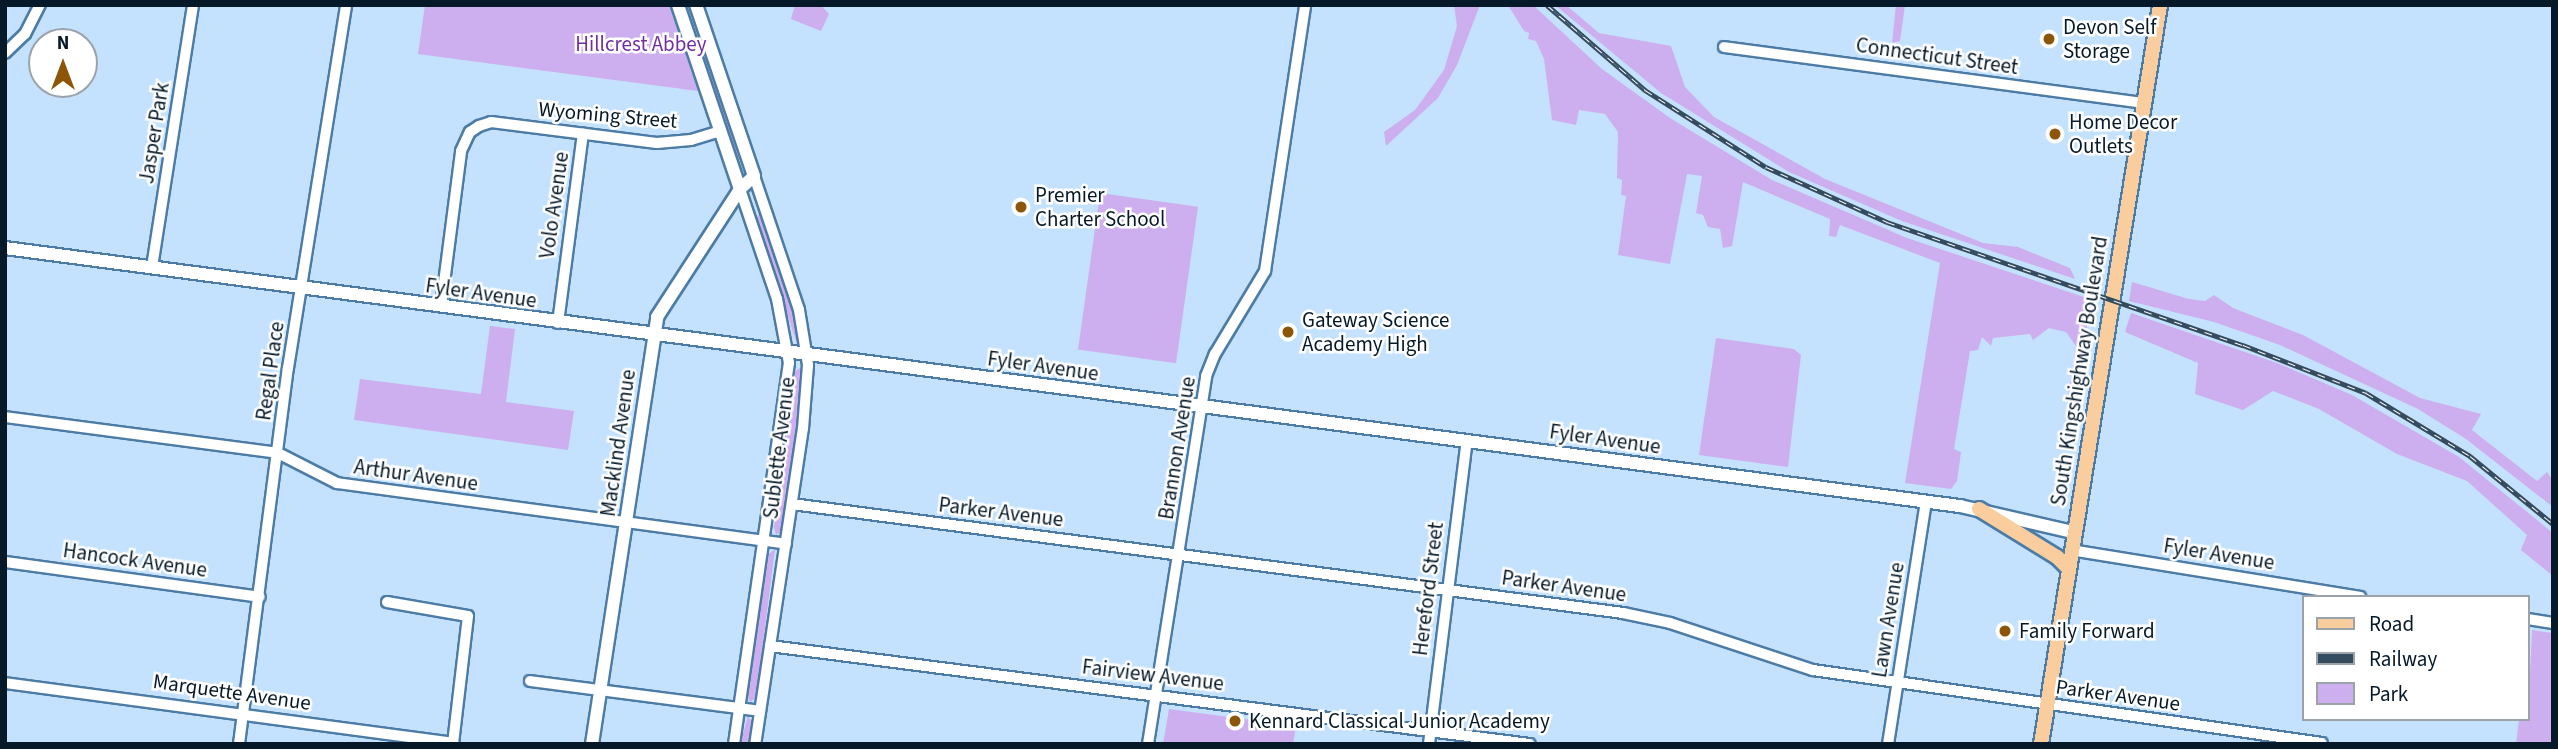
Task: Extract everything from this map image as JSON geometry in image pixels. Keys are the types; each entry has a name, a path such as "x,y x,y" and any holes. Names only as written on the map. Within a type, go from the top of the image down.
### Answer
{"main road":[{"name":"South Kingshighway Boulevard","path":"2041,744 2073,532 2160,5"},
{"path":"1979,509 2057,557 2068,568"}],"street":[{"path":"5,53 25,34 40,5"},
{"name":"Jasper Park","path":"152,267 193,5"},
{"name":"Regal Place","path":"239,744 301,287 346,5"},
{"name":"Sublette Avenue","path":"678,5 777,299 789,352 786,404 734,744"},
{"name":"Sublette Avenue","path":"696,5 799,310 807,355 806,404 755,744"},
{"name":"Brannon Avenue","path":"1148,744 1158,695 1201,407 1215,354 1254,294 1269,255 1305,5"},
{"name":"Connecticut Street","path":"1724,47 2145,103"},
{"name":"Wyoming Street","path":"441,306 461,151 470,132 491,122 657,143 691,140 720,131"},
{"name":"Volo Avenue","path":"558,323 583,134"},
{"name":"Macklind Avenue","path":"592,744 653,334 661,311 740,189 754,176"},
{"name":"Fyler Avenue","path":"5,248 1979,509 2073,532"},
{"name":"Arthur Avenue","path":"5,417 278,453 337,483 786,544"},
{"name":"Hereford Street","path":"1429,744 1468,440"},
{"name":"Lawn Avenue","path":"1888,744 1926,502"},
{"name":"Parker Avenue","path":"792,504 1448,590 1670,623 1779,662 1898,683 2322,743"},
{"name":"Fyler Avenue","path":"2071,550 2349,595"},
{"name":"Hancock Avenue","path":"5,562 260,597"},
{"path":"387,602 468,616 453,743"},
{"path":"2530,619 2553,623"},
{"name":"Fairview Avenue","path":"770,646 1530,744"},
{"path":"530,681 760,711"},
{"name":"Marquette Avenue","path":"5,683 243,712 453,743"}],"green space":[{"name":"Hillcrest Abbey","path":"425,5 669,5 698,91 418,54"},
{"path":"795,5 821,5 829,14 821,31 791,19"},
{"path":"1454,5 1480,5 1457,65 1438,98 1386,146 1384,132 1415,110 1444,70 1457,26"},
{"path":"1508,5 1533,5 1602,69 1670,118 1772,180 1907,238 2087,298 2091,302 2075,401 2069,401 2068,396 2076,346 2066,332 2049,328 2033,340 2030,334 1993,338 1991,346 1982,337 1978,350 1970,351 1954,449 1961,452 1957,481 1951,489 1905,483 1940,263 1840,225 1836,237 1829,236 1830,219 1743,182 1732,246 1723,248 1720,229 1708,227 1703,215 1696,213 1702,176 1687,174 1670,264 1618,255 1626,196 1621,195 1622,180 1617,178 1618,132 1605,114 1579,110 1576,125 1552,120 1544,59 1536,41 1528,39 1529,33 1524,31"},
{"path":"1555,5 1566,5 1599,33 1671,46 1685,87 1714,117 1825,179 1983,243 2018,247 2070,268 2075,279 1902,221 1789,172 1661,93"},
{"path":"1896,5 1905,5 1900,41 1892,43"},
{"path":"703,42 741,160 735,157 698,45"},
{"path":"1100,193 1198,207 1176,363 1078,349"},
{"path":"760,212 797,318 797,344 756,219"},
{"path":"2132,282 2189,299 2205,301 2214,295 2233,308 2303,335 2420,398 2481,414 2472,430 2537,481 2547,472 2553,481 2553,507 2466,439 2418,409 2280,345 2214,322 2129,301"},
{"path":"2131,313 2277,363 2352,395 2459,457 2553,533 2553,576 2521,550 2527,535 2467,481 2397,454 2319,409 2273,391 2243,410 2195,394 2198,363 2125,332"},
{"path":"490,326 515,329 506,402 574,411 568,450 354,420 360,379 481,394"},
{"path":"1716,338 1794,349 1801,355 1788,467 1699,455"},
{"path":"800,368 802,393 781,532 776,535 774,527 795,371"},
{"path":"775,549 756,698 750,702 747,695 769,554"},
{"path":"2532,630 2553,633 2553,744 2516,744 2519,721 2530,721"},
{"path":"1169,709 1296,726 1293,744 1163,744"},
{"path":"748,716 752,723 749,744 740,744"}],"railway":[{"path":"1547,5 1645,90 1766,167 1887,222 2243,345 2366,393 2470,456 2553,524"}],"place":[{"name":"Devon Self Storage","path":"2049,39"},
{"name":"Home Decor Outlets","path":"2055,134"},
{"name":"Premier Charter School","path":"1021,207"},
{"name":"Gateway Science Academy High","path":"1288,332"},
{"name":"Family Forward","path":"2005,631"},
{"name":"Kennard Classical Junior Academy","path":"1235,721"}]}
